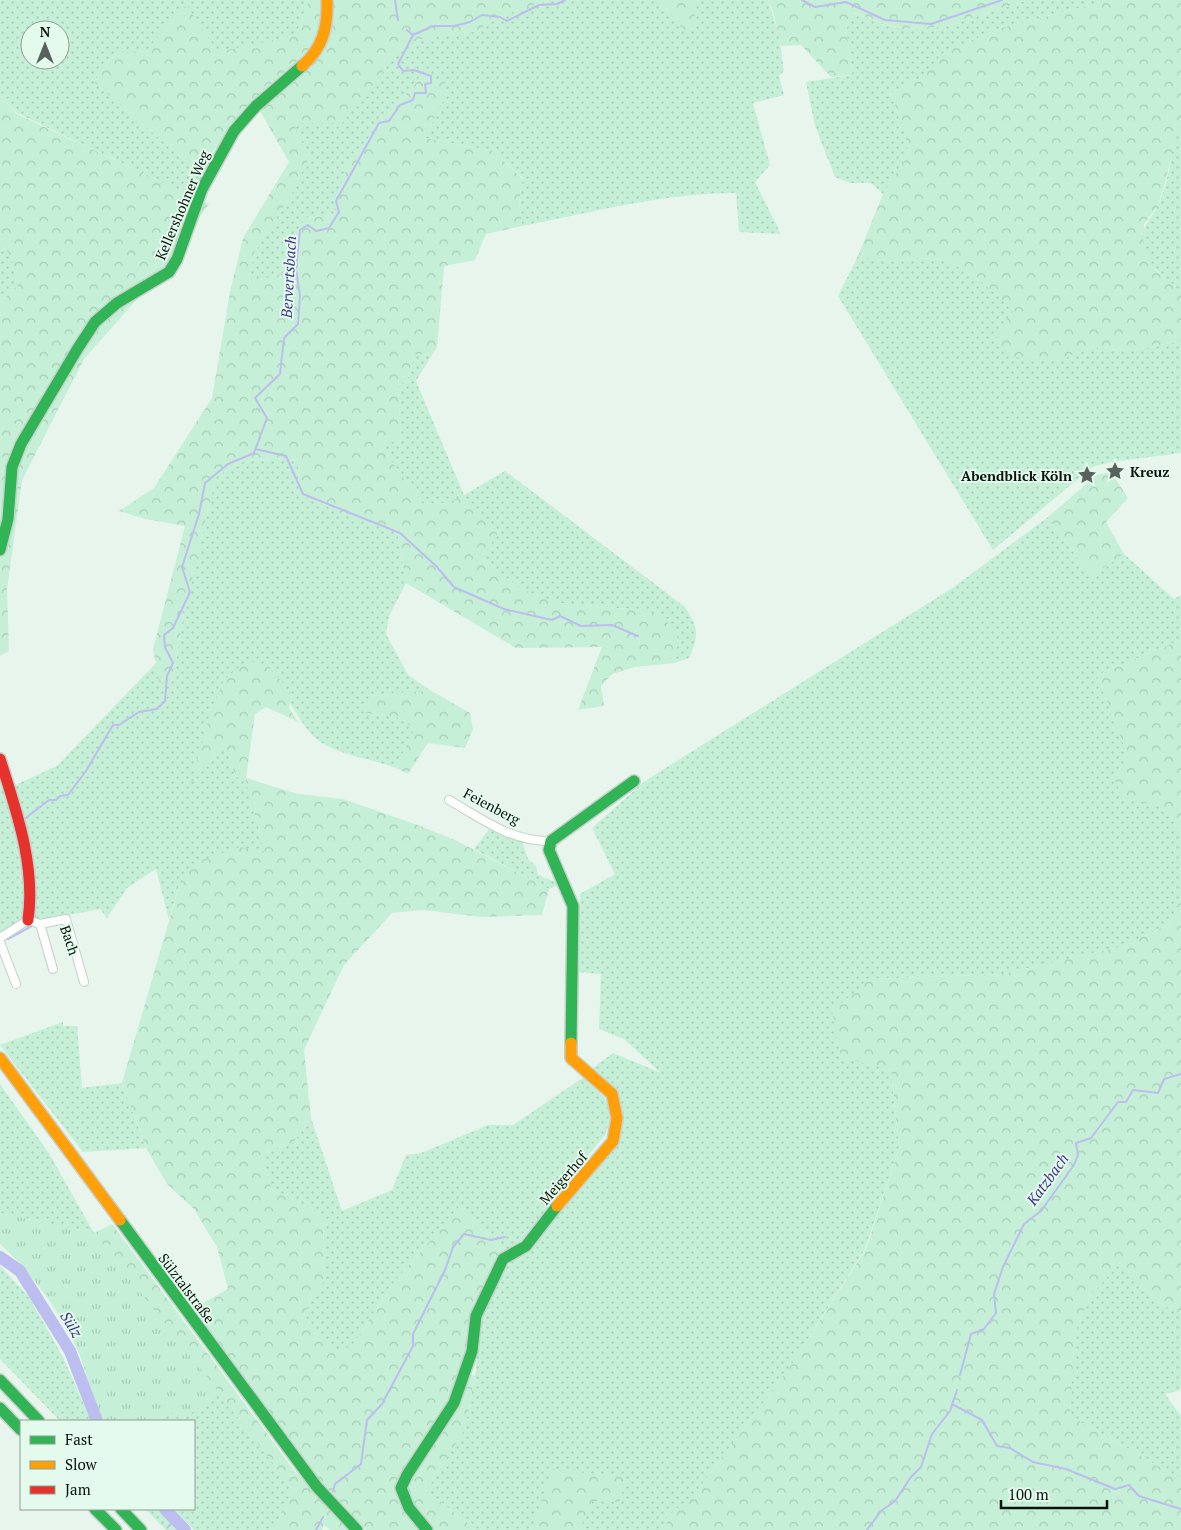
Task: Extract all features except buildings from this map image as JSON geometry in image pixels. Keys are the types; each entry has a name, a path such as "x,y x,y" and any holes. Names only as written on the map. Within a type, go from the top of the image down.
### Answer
{"main road":[{"name":"Kellershohner Weg","path":"0,550 8,519 12,467 21,444 95,322 117,303 169,272 177,259 202,189 234,131 256,106 307,62 322,43 326,30 327,0"},
{"path":"0,759 17,812 26,858 29,890 28,920"},
{"path":"552,841 634,782"},
{"name":"Meigerhof","path":"427,1530 409,1508 401,1488 406,1475 454,1403 472,1351 476,1316 488,1287 503,1259 526,1246 534,1239 562,1198 596,1164 613,1141 617,1128 618,1118 612,1094 571,1058 573,906 549,850 552,841"},
{"name":"Sülztalstraße","path":"0,1058 317,1487 357,1530"},
{"path":"0,1380 38,1420"},
{"path":"0,1408 20,1429"},
{"path":"97,1510 116,1530"},
{"path":"122,1510 141,1530"}],"street":[{"name":"Feienberg","path":"449,800 509,835 534,842 552,841"},
{"name":"Bach","path":"28,920 40,924 66,919 84,982"},
{"path":"0,938 28,920"},
{"name":"Bach","path":"40,924 53,968"},
{"path":"0,942 16,984"}],"green space":[{"path":"0,0 309,0 296,35 218,53 186,5 146,51 116,53 94,82 203,176 195,198 17,113 0,96"},
{"path":"309,0 550,0 503,15 476,31 418,40 396,51 383,72 342,123 293,123 310,155 296,187 254,253 249,283 288,272 304,218 333,215 348,162 423,75 445,81 447,93 425,138 493,151 523,179 519,201 522,226 486,234 475,260 444,266 437,347 432,355 415,354 407,381 398,385 401,436 383,449 423,504 448,503 464,495 497,534 483,558 519,588 557,603 642,610 662,616 678,634 675,663 635,667 612,674 601,686 604,706 578,710 602,647 516,648 406,583 397,530 359,521 299,494 297,461 286,458 245,461 216,476 181,628 174,675 160,685 153,649 185,526 145,519 119,511 154,488 212,398 230,292 243,238 289,162 257,106 215,149 203,176 94,82 116,53 146,51 186,5 218,52 296,35"},
{"path":"550,0 659,0 683,30 695,0 768,0 779,35 784,71 779,76 784,95 753,103 770,165 755,182 781,234 739,232 736,193 682,196 655,200 522,226 519,201 523,178 493,151 425,138 447,93 423,75 348,162 333,215 304,218 288,272 249,283 254,253 296,187 293,123 383,72 396,51 418,40 476,31 503,15"},
{"path":"659,0 695,0 695,26 683,30"},
{"path":"768,0 1027,0 944,27 901,29 854,13 846,30 853,75 831,77 801,45 781,46 773,11"},
{"path":"1027,0 1100,0 1095,4 1001,28 945,52 923,77 890,93 903,125 909,154 883,194 871,183 850,183 835,177 815,126 806,82 853,75 846,30 853,13 901,29 944,27"},
{"path":"1100,0 1181,0 1181,118 1164,187 1157,207 1144,224 1143,245 1156,271 1181,292 1181,341 1129,351 1094,347 1062,359 1045,360 1011,357 996,345 999,328 1014,311 981,281 947,260 916,258 894,262 858,256 883,194 909,154 903,125 890,93 923,77 944,52 1001,28 1095,4"},
{"path":"0,96 17,114 209,204 154,280 84,359 22,480 7,589 9,651 0,656 0,303 18,285 11,257 0,241"},
{"path":"1181,118 1181,292 1148,259 1142,239 1146,224 1162,197"},
{"path":"0,241 11,257 18,285 0,303"},
{"path":"858,256 894,262 916,258 947,260 981,281 1014,311 999,328 1062,359 1094,347 1129,351 1181,341 1181,453 1112,462 1092,467 993,550 838,296"},
{"path":"415,354 432,355 416,381 464,495 505,471 684,606 695,625 696,631 695,643 689,658 675,663 678,634 642,610 557,603 519,588 483,558 448,503 423,504 383,449 401,436 398,385 407,381"},
{"path":"286,458 297,461 359,521 397,530 406,583 389,616 386,634 408,675 430,690 369,696 366,713 402,718 414,730 396,768 341,752 320,742 303,724 290,703 292,695 268,665 192,782 225,746 236,777 245,778 266,853 182,876 169,919 156,869 127,888 107,918 100,909 37,921 32,918 13,786 57,766 156,663 160,684 174,675 181,628 216,476 245,461"},
{"path":"1111,472 1128,498 1106,522 1124,554 1091,576 1048,517 1097,475"},
{"path":"1048,517 1091,576 1124,554 1174,599 1181,595 1181,640 1097,675 1128,756 1114,778 1165,808 1181,834 1181,895 1171,923 1124,946 1003,974 870,979 841,1057 891,1070 899,1148 865,1249 792,1364 695,1494 667,1517 666,1530 579,1530 592,1501 553,1470 531,1530 477,1530 426,1491 465,1428 475,1376 483,1307 508,1265 534,1244 615,1142 622,1118 589,1071 613,1053 661,1073 624,1039 599,1029 601,974 577,972 580,894 615,874 592,828 645,781 954,587"},
{"path":"1181,640 1181,834 1165,808 1122,797 1114,778 1128,756 1097,675"},
{"path":"246,661 268,665 292,695 289,708 298,722 266,707 255,714 246,778 298,794 343,799 415,824 457,841 549,889 542,915 481,917 423,910 392,913 344,965 304,1050 311,1118 294,1142 261,1154 272,1190 324,1215 323,1282 303,1315 335,1354 353,1345 390,1287 459,1207 505,1253 473,1305 468,1344 461,1371 475,1376 465,1429 426,1491 477,1530 366,1530 303,1461 195,1316 198,1306 228,1289 217,1247 194,1209 167,1184 146,1148 122,1083 182,876 202,860 240,847 265,853 245,778 236,777 225,746 191,783 208,721 224,680"},
{"path":"430,690 470,713 473,729 465,748 428,743 408,774 396,768 414,730 402,718 365,713 369,696"},
{"path":"0,784 13,816 27,889 25,912 22,920 0,934"},
{"path":"489,829 522,841 528,859 536,866 538,875 560,884 549,889 474,849"},
{"path":"1181,895 1181,1314 1159,1303 1120,1263 1090,1296 1075,1332 1070,1416 1181,1479 1181,1530 666,1530 667,1517 695,1494 792,1364 866,1249 899,1148 891,1070 841,1057 832,1011 870,979 1003,974 1124,946 1171,923"},
{"path":"63,1022 63,1026 77,1026 82,1088 122,1083 146,1148 83,1152 0,1045"},
{"path":"584,1077 605,1098 611,1118 605,1135 557,1194 530,1234 505,1253 459,1207 390,1287 353,1345 335,1355 303,1315 323,1282 324,1215 272,1190 261,1154 294,1142 311,1118 342,1211 392,1190 406,1155 421,1153 488,1125 513,1125"},
{"path":"0,1084 50,1155 94,1233 0,1213"},
{"path":"0,1213 94,1233 218,1391 183,1420 171,1412 159,1420 103,1420 94,1399 80,1356 65,1326 46,1296 24,1268 0,1244"},
{"path":"112,1224 293,1469 350,1530 330,1530 324,1525 322,1530 274,1530 293,1489 94,1233"},
{"path":"1120,1263 1159,1303 1181,1314 1181,1390 1165,1394 1181,1416 1181,1479 1070,1416 1075,1332 1090,1296"},
{"path":"0,1266 29,1297 63,1357 91,1420 59,1420 0,1359"},
{"path":"218,1391 293,1489 274,1530 194,1530 175,1510 195,1510 195,1420 183,1420"},
{"path":"171,1412 183,1420 159,1420"},
{"path":"553,1469 627,1478 619,1502 592,1501 579,1530 531,1530"},
{"path":"146,1510 159,1510 178,1530 166,1530"}],"waterway":[{"path":"395,0 398,20"},
{"name":"Bervertsbach","path":"23,820 49,800 56,800 60,796 68,795 86,771 113,725 119,725 139,712 157,709 165,701 167,676 173,663 165,647 164,635 173,628 190,592 182,567 199,514 205,483 228,464 254,453 267,418 255,398 280,374 284,338 298,324 300,296 296,269 300,230 308,225 316,231 329,228 339,212 336,201 379,123 389,121 400,105 413,100 415,93 426,93 425,84 431,83 431,76 414,70 403,71 398,64 413,35 433,26 454,26 470,22 482,15 500,17 507,21 539,5 557,4 565,0"},
{"name":"Bervertsbach","path":"802,0 815,7 846,2 885,20 931,24 1002,0"},
{"name":"Bervertsbach","path":"407,30 413,35"},
{"path":"255,449 286,456 303,494 400,533 437,567 454,587 504,609 552,620 560,616 581,626 612,625 638,636"},
{"name":"Bervertsbach","path":"35,911 35,918"},
{"name":"Bervertsbach","path":"8,939 32,926"},
{"name":"Katzbach","path":"960,1375 971,1334 984,1329 996,1313 994,1294 1003,1267 1024,1224 1041,1211 1074,1165 1078,1155 1076,1143 1091,1138 1118,1102 1126,1102 1133,1090 1158,1093 1164,1079 1181,1074"},
{"path":"333,1491 335,1484 361,1464 367,1420 382,1404 413,1346 413,1334 445,1270 453,1247 464,1234 491,1240 505,1237"},
{"name":"Sülz","path":"0,1257 20,1271 70,1351 97,1420"},
{"name":"Katzbach","path":"867,1530 881,1511 895,1501 911,1477 921,1467 932,1434 950,1411 957,1390"},
{"path":"952,1404 982,1420 997,1446 1010,1448 1033,1462 1066,1469 1115,1489 1129,1485 1139,1496 1181,1509"},
{"name":"Sülz","path":"166,1510 185,1530"},
{"path":"316,1530 323,1517"},
{"path":"169,1526 175,1519"}],"traffic: fast":[{"path":"0,550 8,519 12,467 21,444 78,348 95,322 117,303 169,272 177,259 202,189 234,131 256,106 302,66"},
{"path":"571,1043 573,906 549,850 551,841 634,781"},
{"path":"427,1530 409,1508 401,1488 407,1475 454,1403 472,1351 476,1316 503,1259 526,1246 557,1206"},
{"path":"120,1220 317,1487 357,1530"},
{"path":"0,1380 38,1420"},
{"path":"0,1408 20,1429"},
{"path":"96,1510 116,1530"},
{"path":"122,1510 141,1530"}],"traffic: slow":[{"path":"302,66 315,52 323,36 327,0"},
{"path":"557,1206 613,1141 617,1118 612,1094 571,1058 571,1043"},
{"path":"0,1058 120,1220"}],"traffic: jam":[{"path":"0,759 18,818 27,859 30,900 28,920"}],"place":[{"name":"Kreuz","path":"1115,471"},
{"name":"Abendblick Köln","path":"1087,475"}]}
